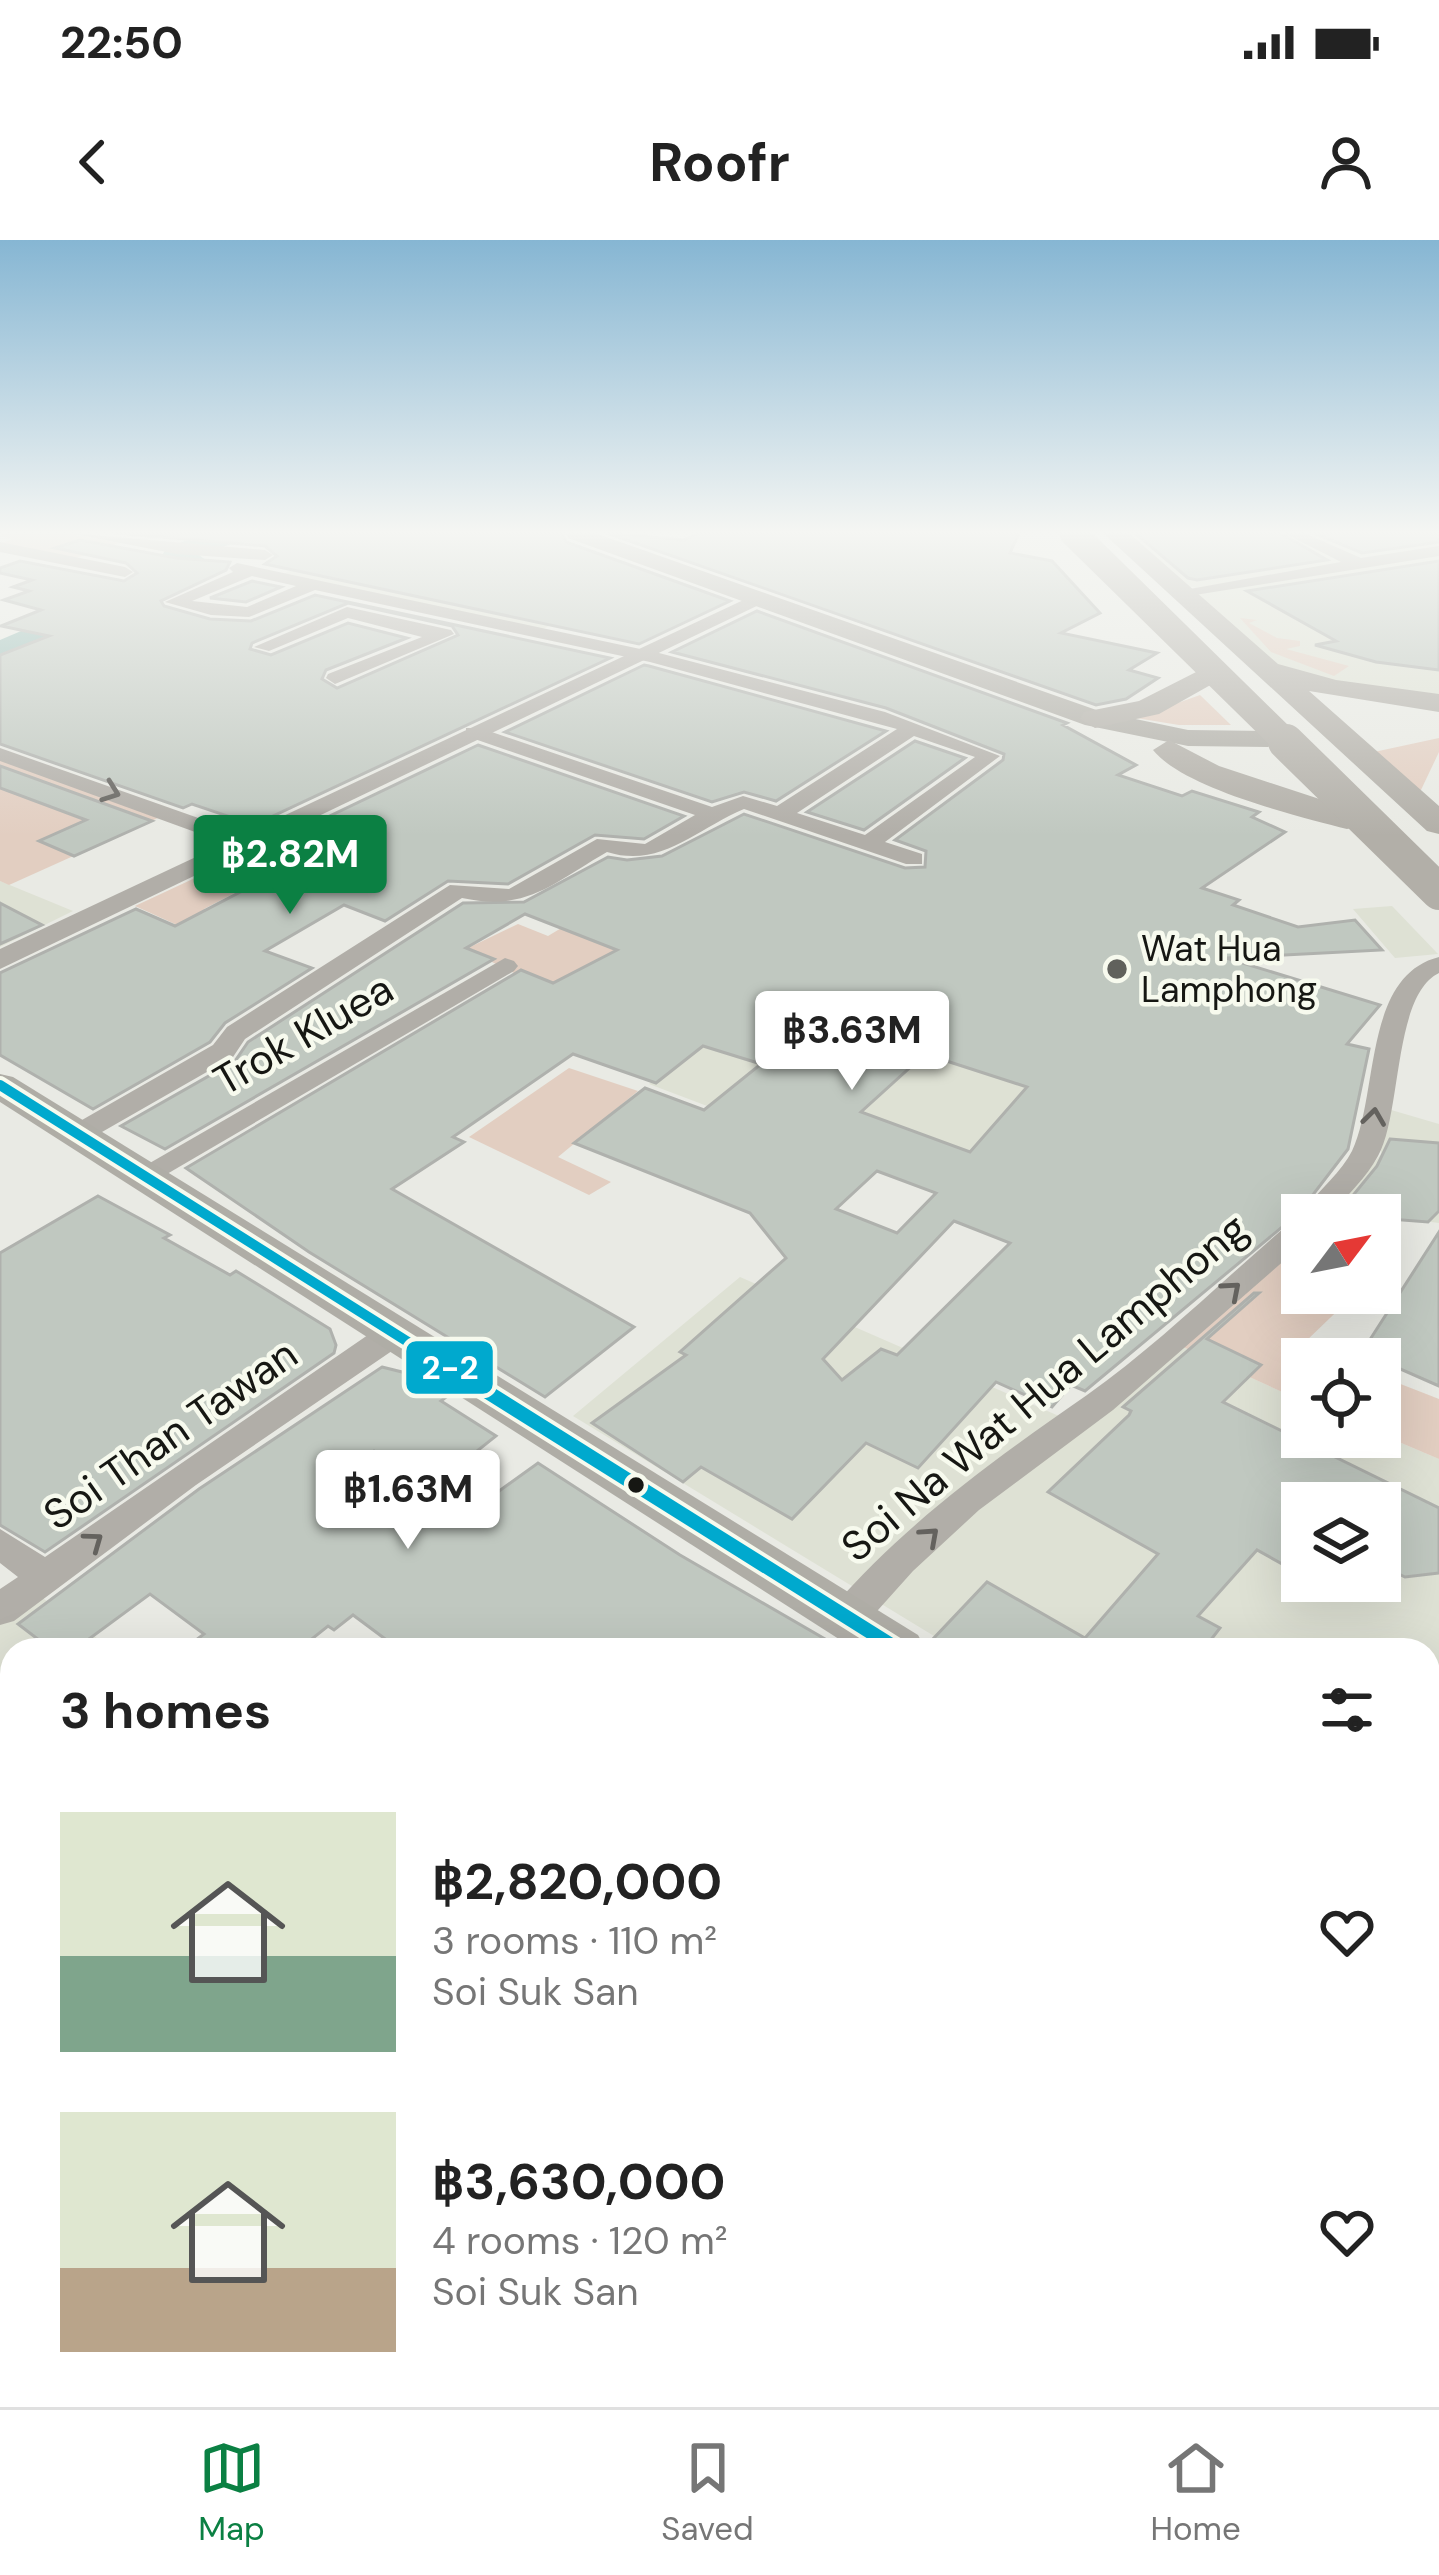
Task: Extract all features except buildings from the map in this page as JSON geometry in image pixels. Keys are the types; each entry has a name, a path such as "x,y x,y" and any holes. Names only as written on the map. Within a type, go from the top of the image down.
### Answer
{"main road":[{"path":"856,634 1110,724 1208,773 1347,819"},
{"path":"1161,634 1439,910"},
{"path":"1177,634 1439,892"},
{"path":"1201,634 1439,862"},
{"path":"1228,634 1341,737 1438,815"},
{"path":"1262,665 1426,723"},
{"path":"1110,724 1204,677"},
{"path":"1169,750 1237,760 1276,747 1426,723"},
{"path":"1341,737 1426,723"},
{"path":"1110,724 1276,747"},
{"path":"0,1085 880,1638"}],"street":[{"path":"263,647 294,634"},
{"path":"428,634 439,637"},
{"path":"335,678 446,634"},
{"path":"548,634 914,727 990,756 870,842"},
{"path":"0,960 682,634"},
{"path":"782,813 914,727"},
{"path":"473,732 713,814"},
{"path":"0,754 247,843"},
{"path":"78,1133 223,1051 236,1034 458,890 496,898 515,895 605,844 646,852 743,802 914,859"},
{"path":"1333,1194 1366,1153 1395,1025 1414,980 1424,969 1439,965"},
{"name":"Trok Kluea","path":"144,1175 505,966"},
{"name":"Soi Na Wat Hua Lamphong","path":"847,1618 966,1504 1069,1421 1101,1402 1281,1247"},
{"name":"Soi Than Tawan","path":"0,1610 393,1334"},
{"path":"0,1544 45,1576"}],"shaded area":[{"path":"1242,634 1439,634 1439,697 1401,695 1283,669"},
{"path":"1255,634 1300,641 1300,646 1286,649 1349,666 1334,676 1271,652"},
{"path":"1200,695 1231,725 1179,725 1136,718"},
{"path":"1439,738 1439,752 1420,792 1374,752"},
{"path":"0,760 160,817 9,885 0,881"},
{"path":"210,871 248,886 204,909 255,930 226,947 135,906"},
{"path":"0,881 73,911 0,947"},
{"path":"1392,906 1438,954 1395,958 1353,909"},
{"path":"518,924 548,936 563,927 619,950 550,991 466,949"},
{"path":"747,1015 1107,1075 998,1190 910,1183 649,1084"},
{"path":"569,1068 638,1091 558,1157 611,1182 589,1195 469,1137"},
{"path":"1381,1107 1439,1124 1439,1223 1401,1218 1401,1194 1349,1194 1381,1154"},
{"path":"1281,1259 1281,1314 1334,1314 1309,1338 1281,1338 1281,1391 1181,1346"},
{"path":"740,1277 1084,1427 1181,1346 1281,1391 1281,1458 1401,1458 1401,1443 1439,1459 1439,1638 937,1638 573,1416"},
{"path":"1401,1384 1439,1399 1439,1459 1401,1443"},
{"path":"40,1596 97,1638 0,1638 0,1624"}],"waterway":[{"path":"0,652 41,634"}],"transit line":[{"name":"2-2","path":"0,1085 880,1638"}],"place":[{"name":"Wat Hua Lamphong","path":"1117,969"}]}
